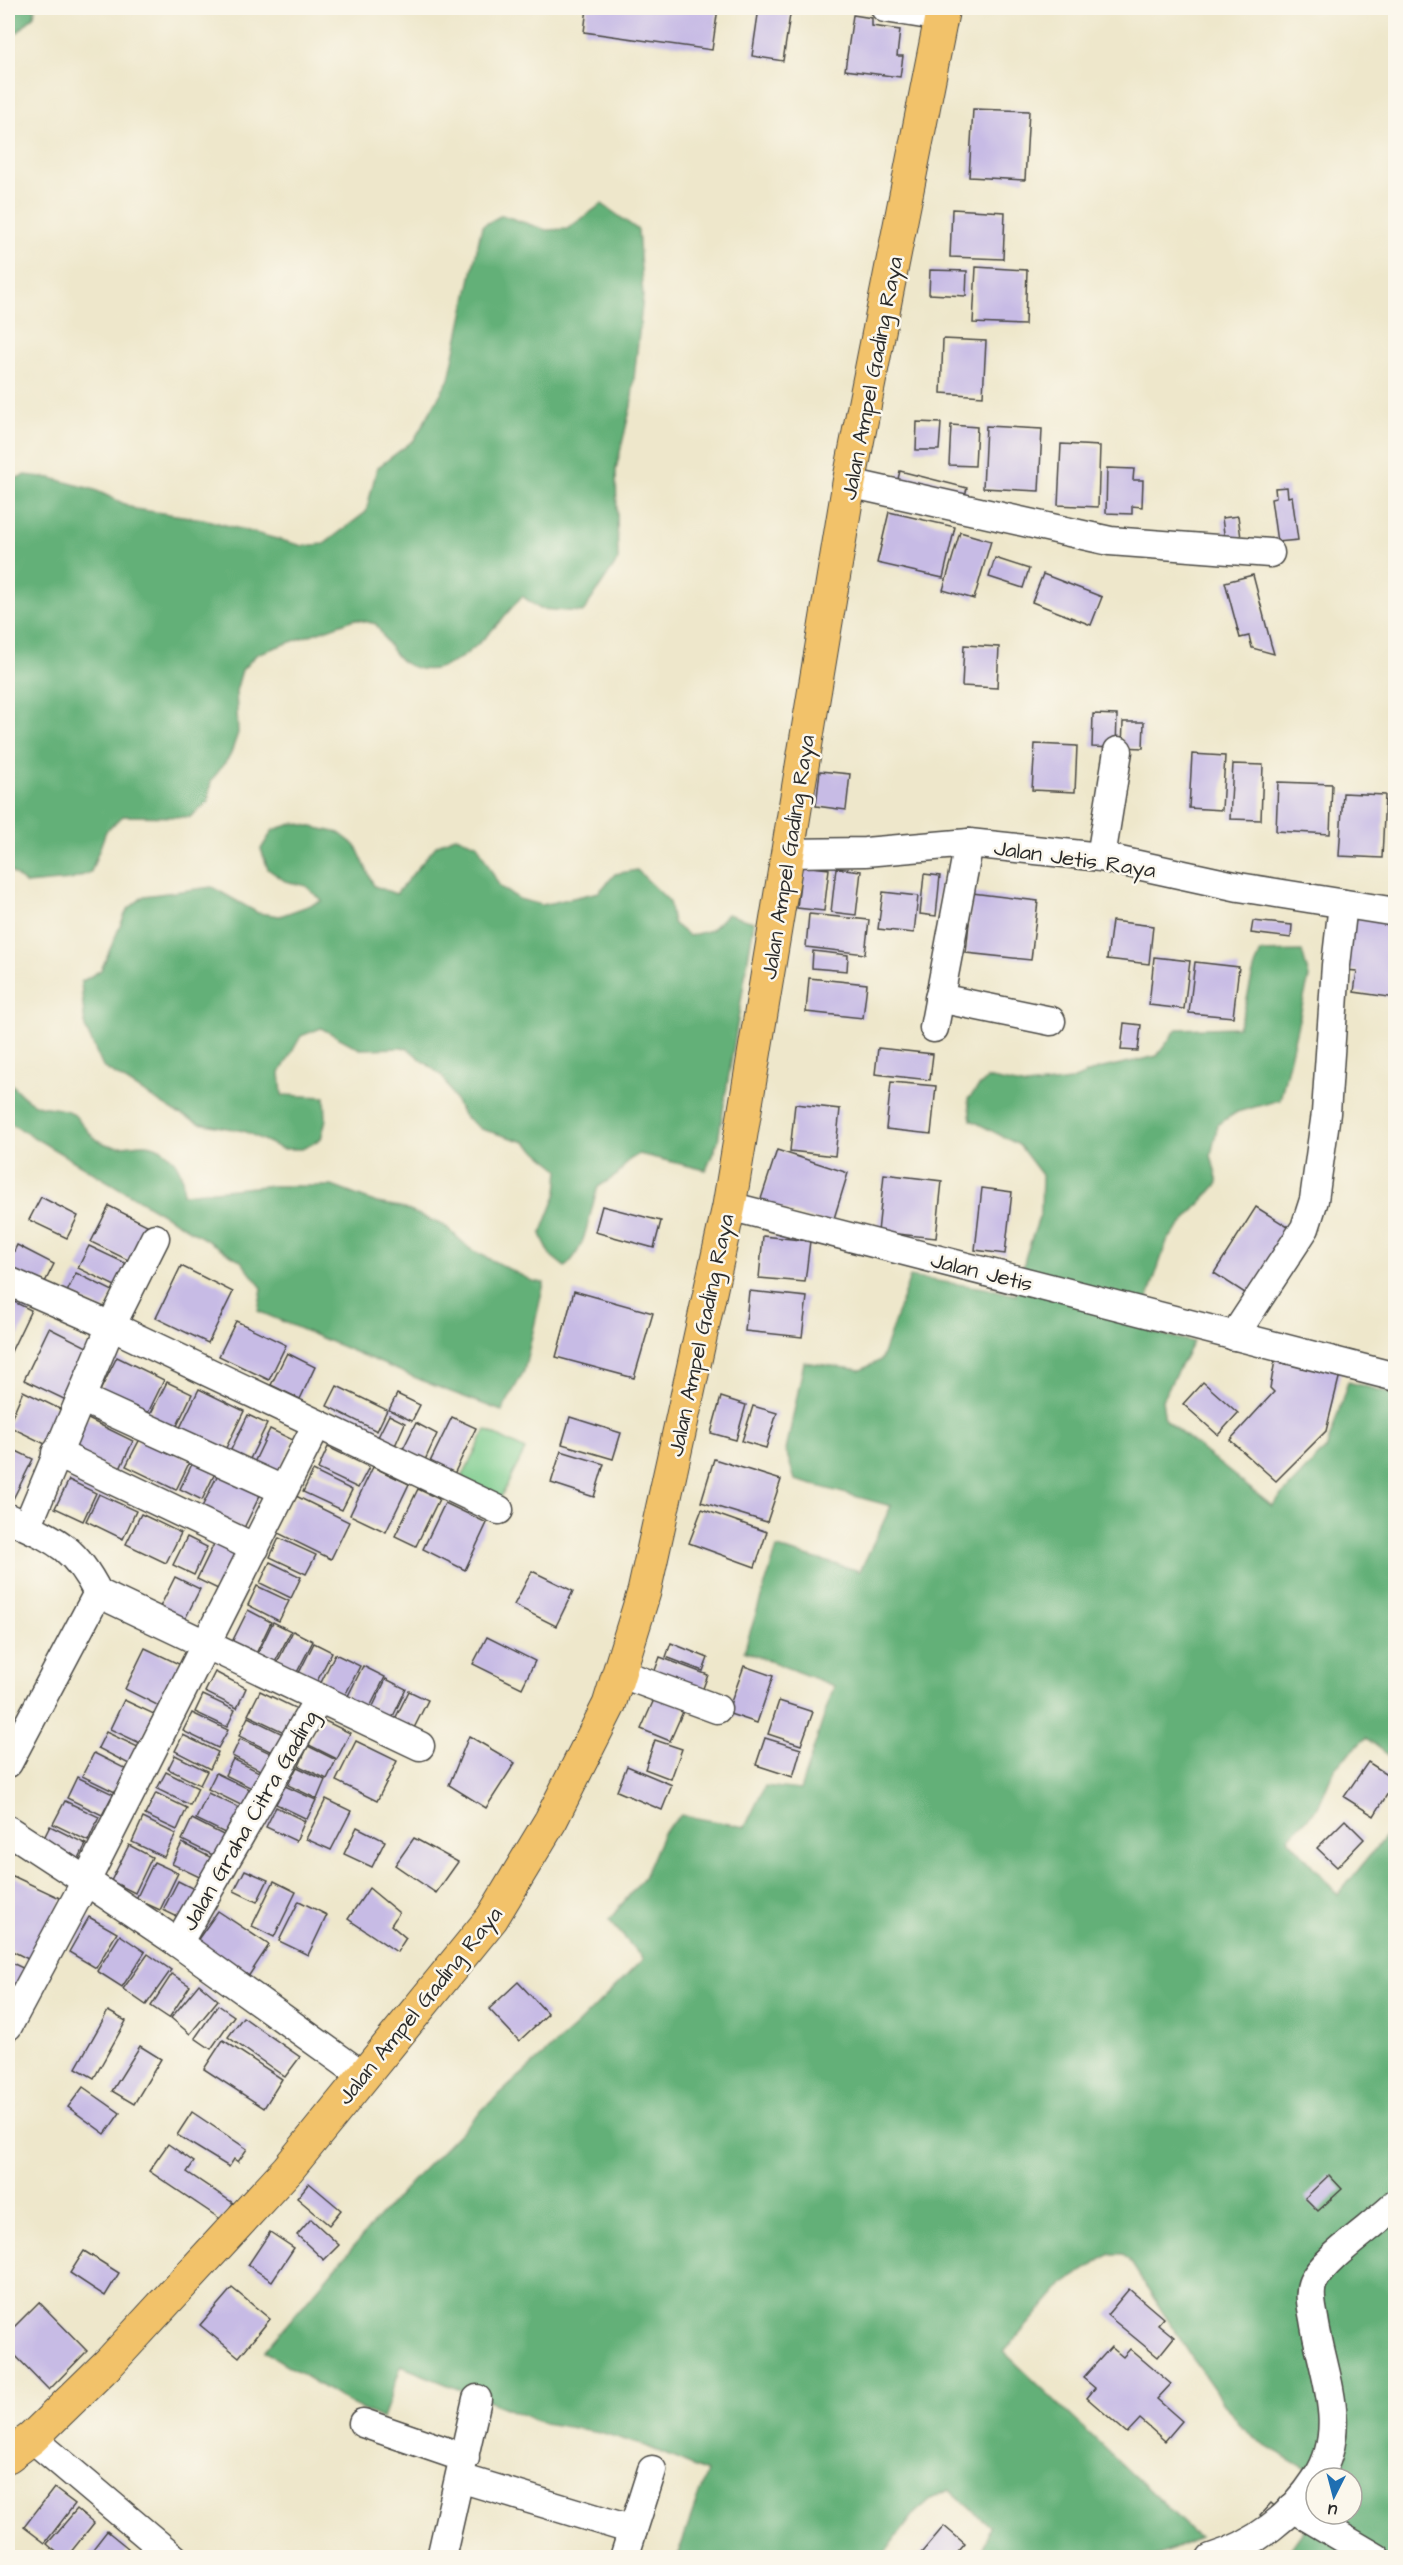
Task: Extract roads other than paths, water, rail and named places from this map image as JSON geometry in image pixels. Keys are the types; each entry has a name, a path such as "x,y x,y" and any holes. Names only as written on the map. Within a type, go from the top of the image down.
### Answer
{"main road":[{"name":"Jalan Ampel Gading Raya","path":"20,2447 110,2362 288,2169 362,2075 492,1918 551,1820 609,1705 644,1592 729,1206 849,483 943,12"}],"street":[{"path":"885,8 943,12"},
{"path":"849,483 1110,541 1270,553"},
{"path":"1101,857 1118,751"},
{"path":"934,1028 969,843"},
{"name":"Jalan Jetis Raya","path":"786,853 865,852 969,843 1101,857 1239,887 1395,912"},
{"path":"1234,1336 1305,1228 1314,1200 1326,1113 1336,965 1343,904"},
{"path":"939,998 1051,1021"},
{"name":"Jalan Jetis","path":"729,1206 1395,1377"},
{"path":"8,1763 98,1593 87,1570 73,1554 19,1517 56,1453 111,1326 155,1238"},
{"path":"8,1281 111,1326 499,1510"},
{"path":"81,1398 283,1490"},
{"path":"8,2026 86,1881 317,1424"},
{"path":"56,1453 255,1548"},
{"name":"Jalan Graha Citra Gading","path":"98,1593 420,1746"},
{"path":"619,1673 717,1709"},
{"name":"Jalan Graha Citra Gading","path":"178,1943 319,1698"},
{"name":"Jalan Graha Citra Gading","path":"8,1830 178,1943 362,2075"},
{"path":"1324,2466 1332,2442 1334,2417 1315,2330 1311,2290 1313,2281 1325,2266 1384,2217 1395,2204"},
{"path":"441,2558 477,2399"},
{"path":"363,2423 463,2468 633,2530"},
{"path":"20,2447 174,2558"},
{"path":"624,2558 651,2470"},
{"path":"1211,2558 1228,2553 1267,2532 1304,2493"},
{"path":"1292,2508 1377,2558"}]}
